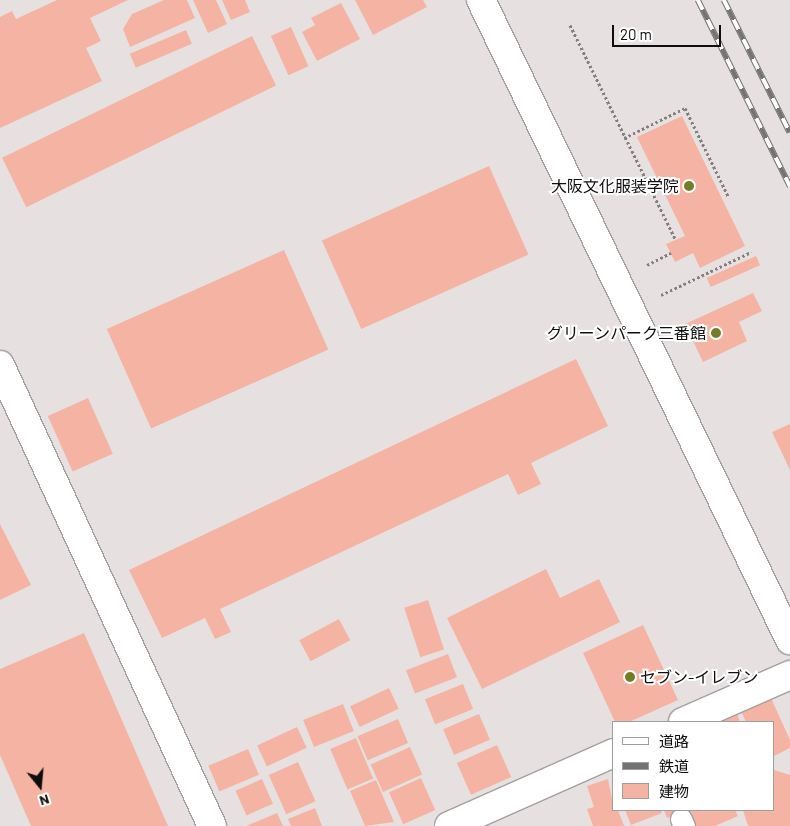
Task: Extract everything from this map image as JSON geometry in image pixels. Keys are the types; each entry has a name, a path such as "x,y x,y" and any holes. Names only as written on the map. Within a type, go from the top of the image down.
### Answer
{"street":[{"path":"481,0 790,640"},
{"path":"0,365 212,826"},
{"path":"685,721 790,675"},
{"path":"449,826 612,754"}],"path":[{"path":"570,25 624,138 676,240"},
{"path":"624,138 685,108 728,198"},
{"path":"661,295 751,252"},
{"path":"647,265 671,253"}],"building":[{"path":"57,0 128,0 90,18 101,41 86,48 102,81 0,128 0,17 12,11 16,19"},
{"path":"164,0 187,0 195,18 130,47 123,29 132,14"},
{"path":"193,0 216,0 227,24 208,33"},
{"path":"222,0 245,0 250,12 231,20"},
{"path":"355,0 423,0 427,7 373,35"},
{"path":"341,3 360,39 317,61 302,32 315,25 311,18"},
{"path":"291,27 308,66 288,75 271,36"},
{"path":"186,30 192,44 136,68 130,54"},
{"path":"252,36 276,85 26,207 2,158"},
{"name":"大阪文化服装学院","path":"682,116 745,246 700,268 693,253 675,262 666,244 685,236 637,137"},
{"path":"489,166 528,255 361,329 322,240"},
{"path":"284,250 328,350 151,428 107,329"},
{"path":"756,256 760,265 711,287 707,278"},
{"name":"グリーンパーク三番館","path":"753,293 762,311 739,322 747,341 703,362 685,324"},
{"path":"576,359 608,426 531,463 541,484 518,495 508,474 220,609 231,632 215,639 205,618 162,638 129,570"},
{"path":"88,398 113,454 73,472 48,416"},
{"path":"790,424 790,470 772,432"},
{"path":"0,524 31,585 0,600"},
{"path":"546,569 560,598 599,579 620,622 482,689 447,618"},
{"path":"428,600 444,649 420,657 404,608"},
{"path":"339,619 350,640 311,661 299,640"},
{"name":"セブン-イレブン","path":"643,625 678,700 631,721 615,721 583,653"},
{"path":"84,633 168,826 31,826 0,755 0,669"},
{"path":"448,654 457,677 415,693 406,670"},
{"path":"463,684 473,709 435,724 425,699"},
{"path":"389,688 399,709 360,727 350,706"},
{"path":"771,698 790,740 790,748 775,756 775,721 746,721 741,711"},
{"path":"343,704 354,731 314,747 303,720"},
{"path":"479,714 490,740 454,755 443,729"},
{"path":"737,714 740,721 721,721"},
{"path":"398,719 408,743 368,760 357,736"},
{"path":"297,727 307,748 267,766 257,746"},
{"path":"356,738 373,779 347,789 330,749"},
{"path":"497,745 511,777 471,795 457,763"},
{"path":"410,747 422,774 383,792 371,764"},
{"path":"248,749 259,775 219,792 208,766"},
{"path":"298,762 315,801 286,814 269,775"},
{"path":"775,770 790,775 790,826 748,826 743,811 775,811"},
{"path":"421,778 435,810 403,824 389,792"},
{"path":"262,779 273,804 246,815 236,791"},
{"path":"608,779 612,811 618,811 624,826 593,826 587,809 594,807 587,786"},
{"path":"376,780 394,822 365,826 350,791"},
{"path":"315,808 322,826 291,826 288,819"},
{"path":"625,811 661,811 662,813 631,825"},
{"path":"664,811 685,811 667,818"},
{"path":"736,811 738,816 715,826 695,826 689,812"},
{"path":"277,813 283,826 246,826"}],"railway":[{"path":"698,0 790,186"},
{"path":"724,0 790,133"}],"place":[{"name":"大阪文化服装学院","path":"689,186"},
{"name":"グリーンパーク三番館","path":"716,333"},
{"name":"セブン-イレブン","path":"630,677"}]}
